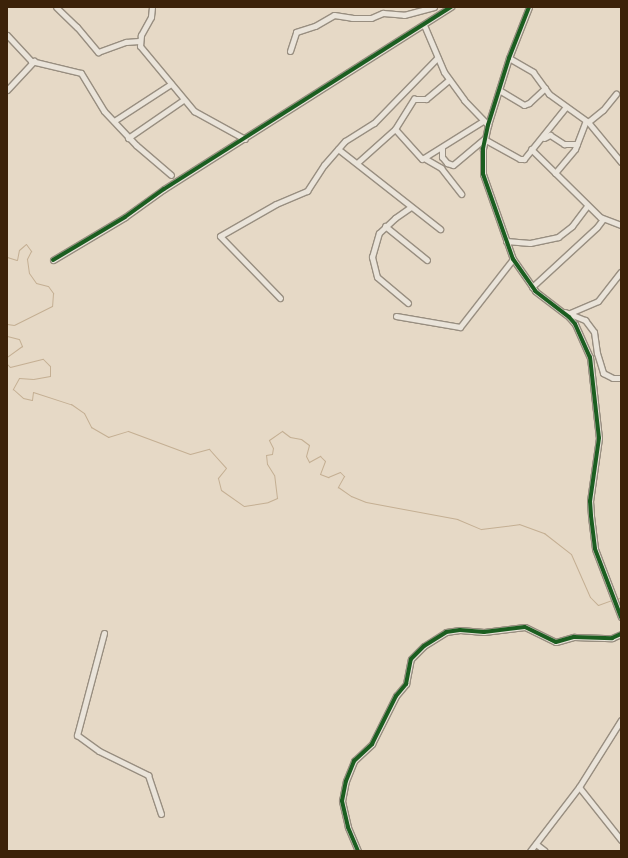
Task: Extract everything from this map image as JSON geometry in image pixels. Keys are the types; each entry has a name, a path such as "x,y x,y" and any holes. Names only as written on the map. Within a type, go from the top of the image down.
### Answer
{"street":[{"path":"56,7 77,26 98,52 126,42 139,41"},
{"path":"152,7 150,23 139,41 140,46 183,100 203,118 245,139"},
{"path":"290,52 296,32 315,26 334,15 352,18 371,18 383,13 404,15 434,7"},
{"path":"53,260 125,218 164,188 245,139 450,7"},
{"path":"529,7 509,58 484,139 482,158 483,174 513,259 532,287 562,311 580,332 592,367 599,438 590,501 591,516 596,549 621,617"},
{"path":"424,25 433,42 437,58 449,80 488,125"},
{"path":"7,35 28,59 79,72 91,92 128,138 171,175"},
{"path":"280,298 220,236 276,204 307,191 324,165 338,149 355,133 374,123 437,58"},
{"path":"509,58 533,72 545,88 565,108 587,121 621,162"},
{"path":"7,90 34,61"},
{"path":"357,163 395,129 414,99 426,99 449,80"},
{"path":"114,121 171,84"},
{"path":"499,90 524,105 530,103 545,88"},
{"path":"555,173 564,164 577,144 587,121 603,110 616,94"},
{"path":"128,138 183,100"},
{"path":"484,139 522,160 565,108"},
{"path":"424,158 483,121"},
{"path":"395,129 403,136 417,156 424,158 441,168 461,194"},
{"path":"538,141 550,135 564,144 577,144"},
{"path":"442,148 442,157 447,163 454,166 484,139"},
{"path":"338,149 440,229"},
{"path":"531,149 587,206 603,219 621,225"},
{"path":"506,241 530,243 558,237 572,226 587,206"},
{"path":"408,303 377,277 374,272 373,248 385,226 411,207"},
{"path":"532,287 548,275 603,219"},
{"path":"385,226 427,260"},
{"path":"396,316 460,327 513,259"},
{"path":"570,313 598,301 621,272"},
{"path":"562,311 585,320 594,332 596,353 603,373 613,378 621,378"},
{"path":"358,851 348,827 341,794 354,761 372,744 396,696 406,684 411,659 424,646 446,632 460,630 484,632 525,627 556,642 574,638 612,638 621,634"},
{"path":"104,632 77,735 98,751 146,774 161,814"},
{"path":"530,851 579,786 621,720"},
{"path":"579,786 621,840"},
{"path":"536,844 545,851"}],"waterway":[{"path":"7,257 17,260 19,250 26,244 31,251 27,259 29,273 36,283 48,286 53,293 52,306 14,325 7,324"},
{"path":"7,336 19,339 22,346 7,357"},
{"path":"7,364 10,367 43,359 50,366 50,376 33,379 19,378 13,389 23,398 32,400 33,392 71,404 84,413 91,427 108,437 128,431 190,454 209,449 226,468 218,478 221,490 244,506 268,502 277,498 274,475 267,464 266,455 272,454 273,448 269,440 282,431 290,437 301,439 309,445 306,456 309,462 320,456 325,461 320,474 328,477 340,472 344,476 338,487 351,496 366,502 457,519 481,529 519,524 544,533 571,554 590,597 598,605 612,600"},
{"path":"617,599 621,597"}],"cycle path":[{"path":"53,260 125,217 164,189 451,7"},
{"path":"529,7 509,58 488,125 483,149 483,174 513,259 535,291 569,317 575,324 590,357 599,438 590,501 591,516 595,549 621,617"},
{"path":"358,851 348,827 342,801 346,781 354,761 372,744 396,696 406,684 411,659 424,646 446,632 460,630 484,632 525,627 556,642 574,637 612,638 621,634"}]}
